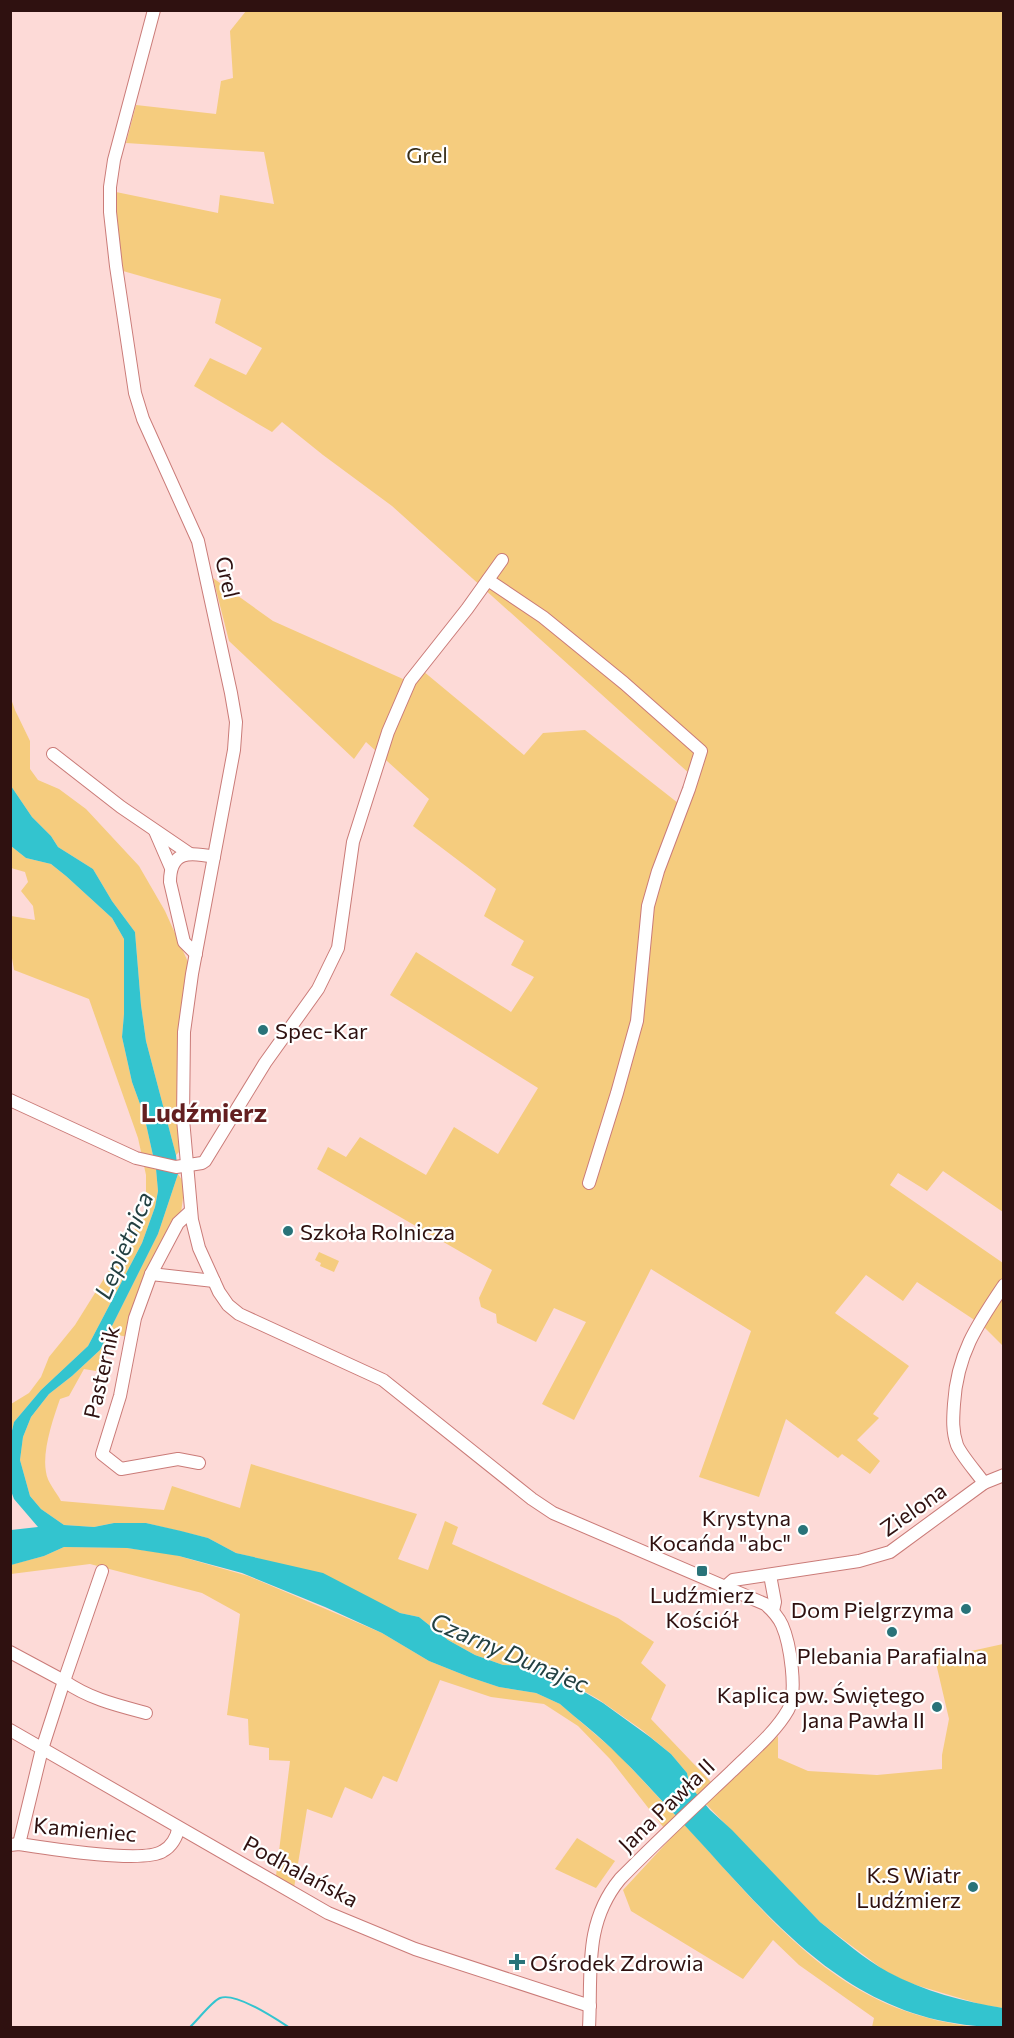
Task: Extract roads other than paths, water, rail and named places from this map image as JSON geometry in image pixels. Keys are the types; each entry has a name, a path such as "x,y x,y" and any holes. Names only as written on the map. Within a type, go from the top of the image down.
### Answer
{"street":[{"name":"Grel","path":"154,10 114,160 110,187 110,212 135,393 143,419 198,541 236,722 234,750 187,1002 182,1069 184,1166 196,1240 214,1281 228,1305 243,1317 382,1380 542,1506 568,1520 725,1587"},
{"path":"10,1100 125,1154 141,1159 184,1166 202,1163 208,1157 265,1063 318,989 338,948 352,842 388,732 410,681 502,560"},
{"path":"488,580 543,617 624,683 701,751 658,871 648,906 637,1020 589,1183"},
{"path":"53,754 155,831 190,854 214,858"},
{"path":"155,831 171,868 170,882 184,942 196,954"},
{"path":"171,868 179,857 190,854"},
{"name":"Pasternik","path":"191,1211 178,1223 151,1274 135,1318 120,1396 102,1454 121,1469 178,1459 199,1462"},
{"path":"151,1274 214,1281"},
{"path":"984,1483 958,1447 952,1426 955,1389 965,1348 1004,1285"},
{"name":"Zielona","path":"725,1587 733,1580 859,1561 890,1552 984,1483 1004,1476"},
{"path":"15,1845 42,1749 102,1571"},
{"path":"725,1587 756,1600 773,1611 775,1602 770,1575"},
{"name":"Jana Pawła II","path":"589,2028 593,1937 599,1913 614,1886 736,1767 783,1717 791,1703 792,1679 786,1637 783,1626 773,1611"},
{"path":"10,1652 105,1703 147,1713"},
{"name":"Podhalańska","path":"10,1730 328,1913 415,1949 590,2006"},
{"name":"Kamieniec","path":"15,1845 85,1855 148,1855 163,1852 177,1836 178,1828"}],"water":[{"path":"11,786 32,817 51,836 58,847 93,869 112,901 135,932 146,1041 176,1155 178,1174 158,1234 100,1350 49,1394 31,1417 23,1437 20,1460 30,1496 41,1509 64,1525 94,1527 114,1523 146,1523 208,1538 236,1553 323,1573 400,1613 419,1617 448,1640 475,1655 503,1665 538,1666 552,1673 603,1703 671,1754 687,1773 690,1786 710,1810 820,1922 853,1948 879,1967 915,1985 974,2003 1003,2008 1003,2027 949,2022 901,2009 858,1988 819,1961 747,1894 604,1741 560,1704 536,1693 499,1687 469,1677 429,1661 382,1633 325,1607 242,1573 179,1556 127,1548 64,1547 44,1556 11,1565 11,1530 38,1527 14,1499 11,1491 11,1435 14,1422 41,1390 88,1346 142,1243 155,1207 158,1191 156,1169 144,1115 132,1082 122,1037 124,939 112,918 66,876 51,864 26,858 11,846"}],"waterway":[{"path":"189,2028 217,2000 227,1997 256,2007 290,2028"}],"place":[{"name":"Spec-Kar","path":"263,1030"},
{"name":"Szkoła Rolnicza","path":"288,1231"},
{"name":"Krystyna Kocańda \"abc\"","path":"803,1530"},
{"name":"Ludźmierz Kościół","path":"702,1571"},
{"name":"Dom Pielgrzyma","path":"966,1609"},
{"name":"Plebania Parafialna","path":"892,1632"},
{"name":"Kaplica pw. Świętego Jana Pawła II","path":"937,1707"},
{"name":"K.S Wiatr Ludźmierz","path":"973,1887"},
{"name":"Ośrodek Zdrowia","path":"517,1962"}],"district":[{"name":"Ludźmierz","path":"204,1111"}],"water label":[{"name":"Lepietnica","path":"123,1245"},
{"name":"Czarny Dunajec","path":"510,1652"}]}
